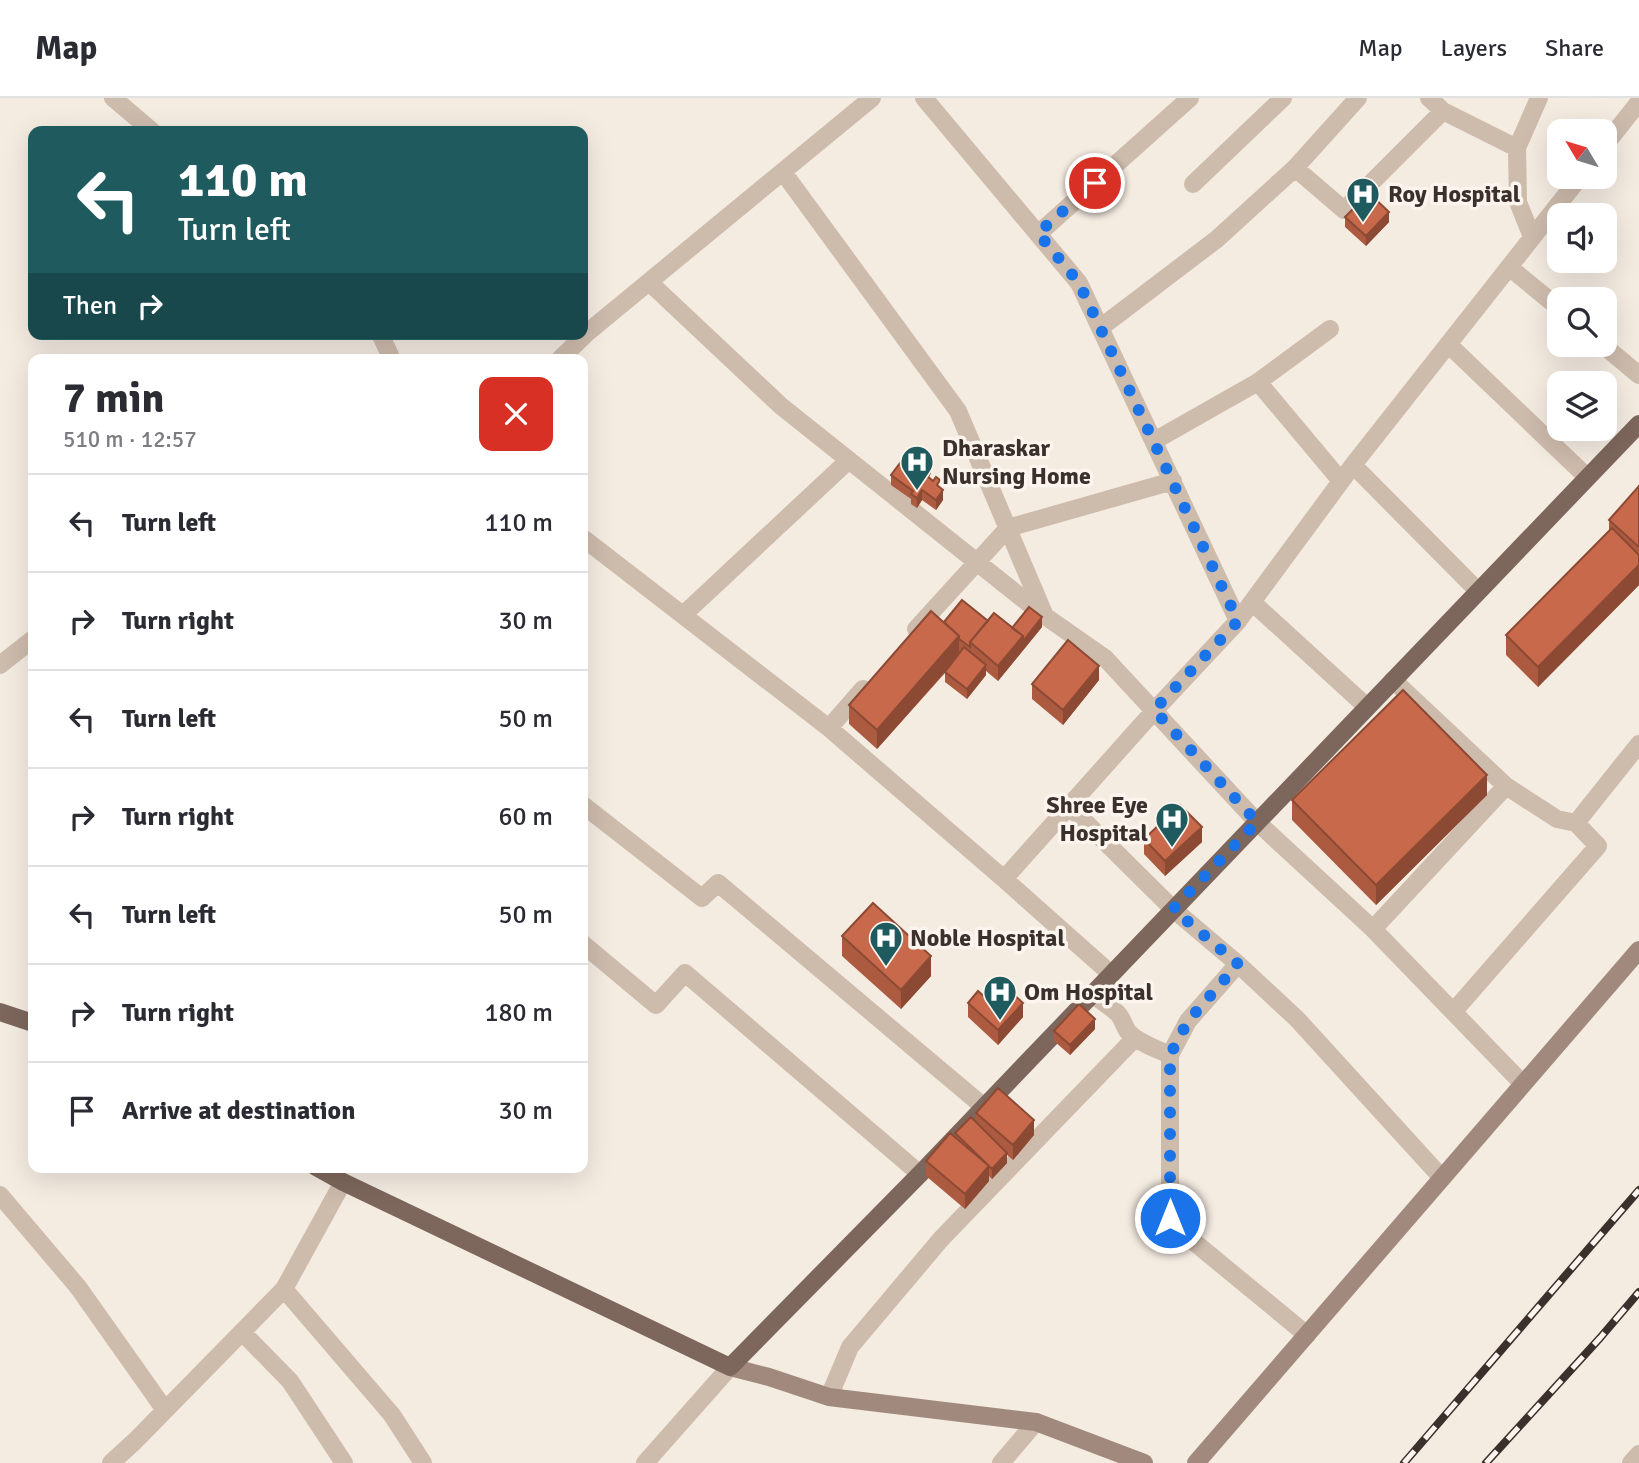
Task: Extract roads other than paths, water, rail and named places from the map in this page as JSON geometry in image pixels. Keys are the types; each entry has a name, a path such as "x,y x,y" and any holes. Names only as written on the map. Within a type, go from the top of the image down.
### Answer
{"main road":[{"path":"327,1173 730,1367 920,1174 1587,477 1635,435"},
{"path":"0,1012 28,1021"}],"street":[{"path":"113,98 146,126"},
{"path":"588,333 872,98"},
{"path":"924,98 1079,283 1238,621"},
{"path":"1038,233 1190,98"},
{"path":"1194,184 1283,98"},
{"path":"1100,328 1217,239 1295,168 1358,98"},
{"path":"1429,98 1443,111 1517,148"},
{"path":"1532,237 1518,202 1517,148 1539,98"},
{"path":"1617,130 1639,102"},
{"path":"1295,168 1344,210 1443,111"},
{"path":"783,172 958,411 1045,616"},
{"path":"1004,879 1154,710 1238,621 1340,481 1570,189"},
{"path":"1509,267 1547,298"},
{"path":"649,282 780,406 1045,616 1105,658 1257,822 1373,929 1523,1084"},
{"path":"1154,441 1258,382 1330,329"},
{"path":"565,354 580,340"},
{"path":"1448,344 1587,477"},
{"path":"1617,357 1639,375"},
{"path":"1258,382 1340,481"},
{"path":"683,615 849,460"},
{"path":"1353,465 1478,591"},
{"path":"902,645 1008,528 1172,481"},
{"path":"588,542 829,728 1111,974"},
{"path":"1252,603 1367,707"},
{"path":"0,665 28,643"},
{"path":"829,728 875,676"},
{"path":"1393,680 1506,786 1557,819 1576,823 1598,846 1454,1011"},
{"path":"1576,823 1639,744"},
{"path":"1373,929 1506,786"},
{"path":"1069,806 1173,909 1297,1019 1442,1178"},
{"path":"588,808 702,898 718,883 984,1107"},
{"path":"588,948 656,1005 685,973 920,1174"},
{"path":"1196,1463 1639,950"},
{"path":"1238,964 1188,1021 1170,1055 1170,1218 1188,1237 1307,1335"},
{"path":"1092,994 1118,1014 1124,1027 1135,1038 1170,1055"},
{"path":"829,1397 850,1347 933,1249 1135,1038"},
{"path":"111,1463 284,1289 343,1182"},
{"path":"0,1195 78,1287 166,1410"},
{"path":"284,1289 392,1415 423,1463"},
{"path":"242,1332 290,1381 344,1463"},
{"path":"645,1463 730,1367 829,1397 1036,1422 1144,1463"},
{"path":"1001,1463 1036,1422"},
{"path":"1631,1463 1639,1454"}],"railway":[{"path":"1404,1463 1639,1190"},
{"path":"1486,1463 1639,1292"}],"place":[{"name":"Roy Hospital","path":"1363,224"},
{"name":"Dharaskar Nursing Home","path":"917,492"},
{"name":"Shree Eye Hospital","path":"1172,849"},
{"name":"Noble Hospital","path":"886,968"},
{"name":"Om Hospital","path":"1000,1022"}]}
